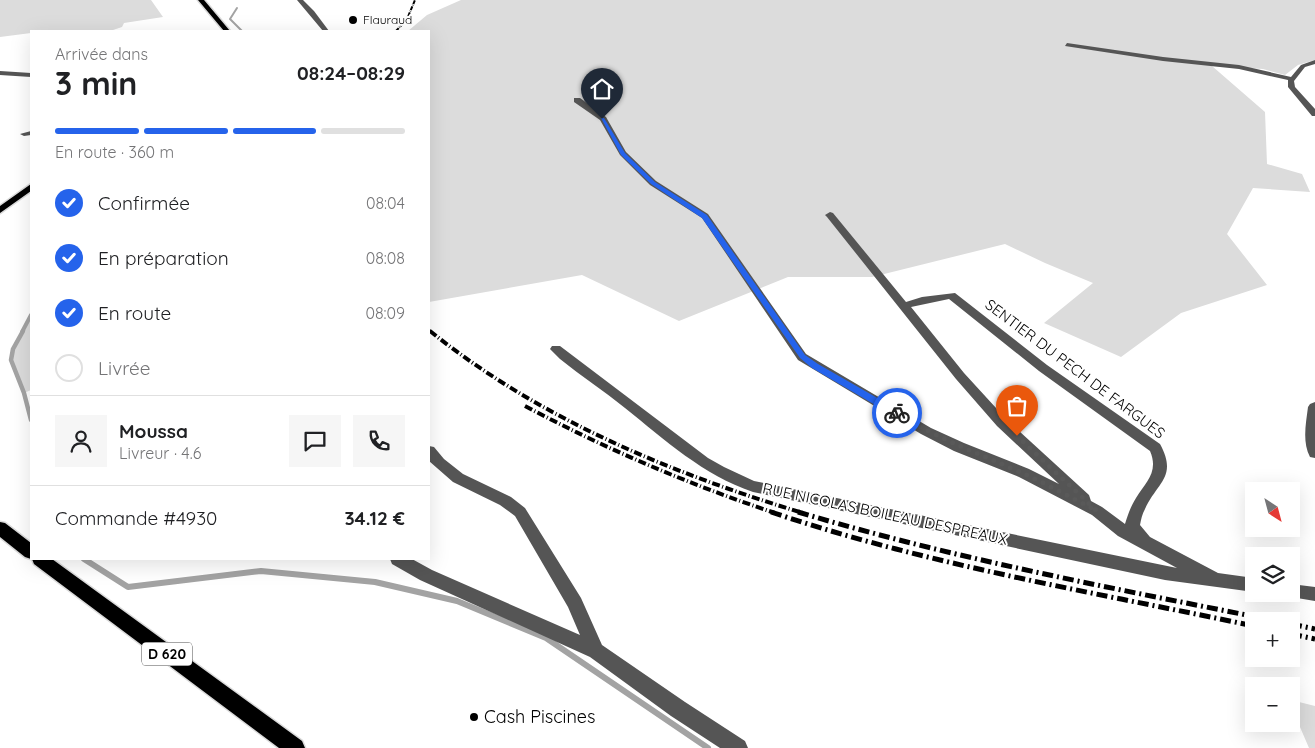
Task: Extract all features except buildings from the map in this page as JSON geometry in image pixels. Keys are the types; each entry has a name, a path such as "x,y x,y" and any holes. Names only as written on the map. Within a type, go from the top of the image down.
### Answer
{"main road":[{"path":"201,0 226,30"},
{"path":"0,210 30,188"},
{"path":"0,528 30,551"},
{"name":"D 620","path":"41,560 294,748"}],"street":[{"path":"302,0 325,30"},
{"path":"1067,45 1163,59 1239,67 1292,79"},
{"path":"1315,62 1303,66 1292,79 1292,87 1315,114"},
{"path":"0,73 30,74"},
{"path":"576,100 602,119 623,154 653,183 705,216 802,356 815,366 926,431 1024,474 1097,511"},
{"path":"830,215 960,376 1002,423 1097,511 1123,530 1147,544 1214,579"},
{"name":"SENTIER DU PECH DE FARGUES","path":"904,306 922,300 951,295 1043,368 1156,448 1162,458 1162,468 1156,483 1137,508 1132,526 1147,544"},
{"name":"RUE NICOLAS BOILEAU DESPREAUX","path":"556,349 576,368 628,403 670,438 707,465 732,480 952,530 1165,573 1245,584"},
{"path":"1315,407 1312,433 1315,453"},
{"path":"430,452 438,464 477,488 509,502 520,512 574,603 596,651"},
{"path":"400,560 426,575 596,651 678,710 738,748"},
{"path":"1300,592 1315,594"}],"shaded area":[{"path":"0,0 151,0 163,17 124,23 122,27 113,30 30,30 30,33 0,37"},
{"path":"461,0 1315,0 1315,60 1298,65 1285,75 1263,69 1212,66 1265,112 1267,164 1302,174 1310,192 1253,188 1227,234 1267,285 1181,313 1121,357 1044,323 1093,283 1005,244 872,277 788,277 679,321 582,275 430,302 430,30 409,30 427,15"},
{"path":"30,317 30,390 24,393 11,360 13,349"},
{"path":"1300,702 1315,706 1315,748 1309,748 1300,727"}],"waterway":[{"path":"237,8 230,19 241,30"},
{"path":"22,332 30,317"},
{"path":"23,331 13,349 11,360 24,393 30,416"},
{"path":"86,560 128,587 261,571 375,582 457,601 546,638 708,748"}],"railway":[{"path":"397,30 407,19 415,0"},
{"path":"430,331 515,391 607,440 704,480 803,513"},
{"path":"525,406 586,437 648,465 775,513"},
{"path":"771,512 830,531 950,562 1245,624"},
{"path":"798,512 976,559 1245,615"},
{"path":"1300,626 1315,629"},
{"path":"1300,636 1315,639"}],"way so far":[{"path":"897,413 926,431 1024,474 1097,511 1017,436"}],"place":[{"name":"Flauraud","path":"353,20"},
{"name":"Cash Piscines","path":"474,717"}],"route":[{"path":"602,119 623,154 653,183 705,216 802,356 815,366 897,413"}]}
